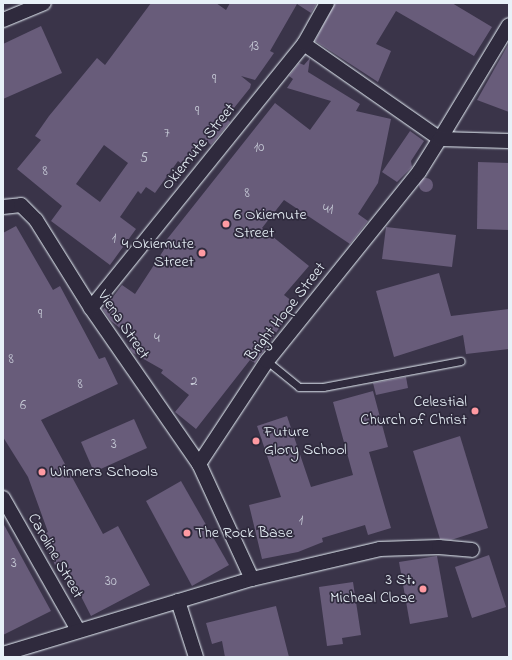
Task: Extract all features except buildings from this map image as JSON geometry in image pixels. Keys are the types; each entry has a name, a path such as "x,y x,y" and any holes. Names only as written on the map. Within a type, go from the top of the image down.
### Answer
{"street":[{"path":"3,20 44,3"},
{"name":"Okiemute Street","path":"91,308 304,44 326,3"},
{"name":"Bright Hope Street","path":"199,464 267,361 419,172 509,25"},
{"path":"304,44 440,139 509,141"},
{"name":"Viena Street","path":"3,208 21,205 36,220 91,308 199,464"},
{"path":"199,464 252,579"},
{"name":"Caroline Street","path":"3,498 78,630"},
{"path":"3,654 78,630 252,579 380,549 439,547 472,550"},
{"path":"178,601 196,657"}],"lane":[{"path":"267,361 289,382 311,387 461,361"}],"place":[{"name":"6 Okiemute Street","path":"226,224"},
{"name":"4 Okiemute Street","path":"202,253"},
{"name":"Celestial Church of Christ","path":"475,411"},
{"name":"Future Glory School","path":"256,441"},
{"name":"Winners Schools","path":"42,472"},
{"name":"The Rock Base","path":"187,533"},
{"name":"3 St. Micheal Close","path":"423,589"}]}
